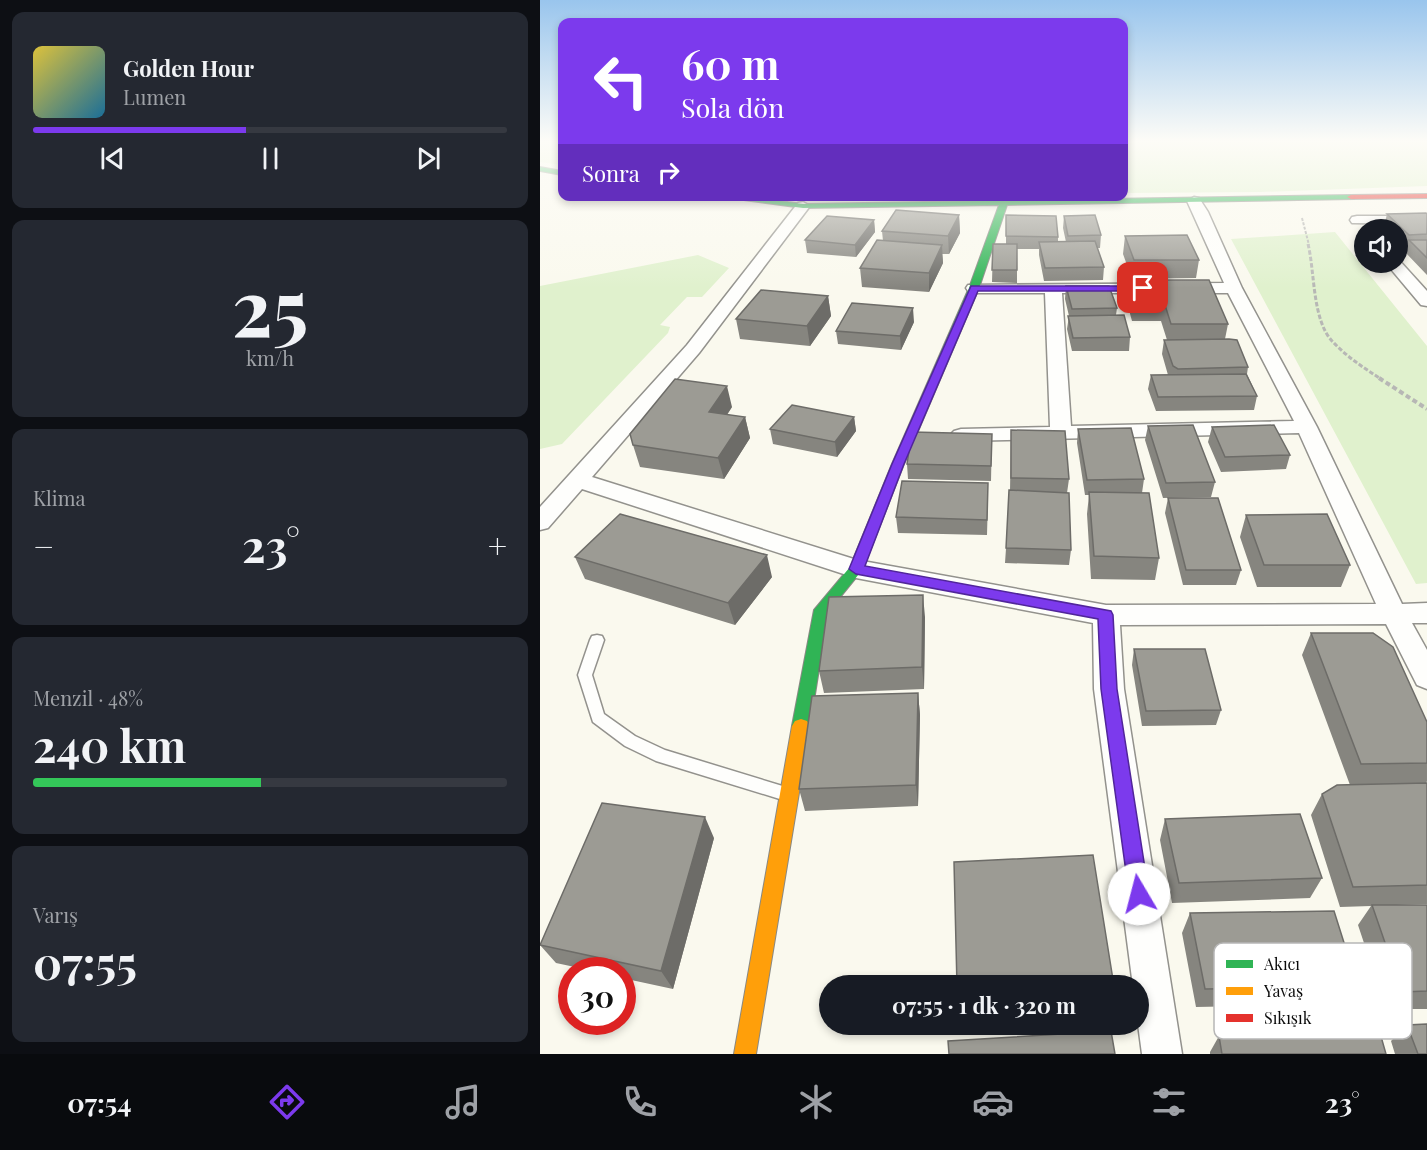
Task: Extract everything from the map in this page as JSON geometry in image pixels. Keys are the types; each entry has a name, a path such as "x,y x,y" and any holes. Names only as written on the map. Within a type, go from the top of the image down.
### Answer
{"street":[{"path":"742,201 798,212 1002,211 1341,203 1427,196"},
{"path":"1341,203 1355,219"},
{"path":"1197,207 1299,210 1341,203 1427,206"},
{"path":"1197,207 1234,288 1307,427 1394,614 1427,677"},
{"path":"745,1054 821,610 856,569 974,288 1002,211"},
{"path":"540,522 693,348 798,212"},
{"path":"1408,222 1427,220"},
{"path":"1402,273 1427,301"},
{"path":"1410,282 1427,280"},
{"path":"974,288 1234,288"},
{"path":"1053,288 1061,433"},
{"path":"910,436 1307,427"},
{"path":"577,480 856,569 1106,615 1325,616 1427,613"},
{"path":"1106,615 1109,689 1162,1054"}],"lane":[{"path":"597,640 585,675 598,718 630,741 662,756 790,795"}],"path":[{"path":"1299,210 1312,259 1320,320 1331,341 1355,362 1427,409"}],"green space":[{"path":"1128,189 1338,189 1128,193"},
{"path":"1335,232 1354,256 1354,273 1368,273 1427,346 1427,583 1416,584 1231,239"},
{"path":"698,255 729,268 702,297 687,297 660,325 670,327 668,333 562,444 540,449 540,286"}],"building":[{"path":"896,210 959,215 948,236 882,231"},
{"path":"1426,213 1427,234 1409,235 1408,219 1392,219 1387,214"},
{"path":"1006,215 1056,216 1058,237 1006,236"},
{"path":"1095,215 1101,235 1068,236 1064,216"},
{"path":"827,216 874,220 855,245 805,240"},
{"path":"1187,235 1199,260 1134,260 1125,236"},
{"path":"877,240 942,245 929,273 860,268"},
{"path":"1409,240 1427,240 1427,258"},
{"path":"1095,241 1104,267 1045,268 1039,242"},
{"path":"993,244 1017,244 1017,270 992,270"},
{"path":"1128,280 1209,280 1228,324 1171,324 1164,302 1135,302"},
{"path":"1066,286 1109,286 1117,308 1072,309"},
{"path":"761,290 828,296 807,326 736,319"},
{"path":"852,303 913,308 900,336 836,331"},
{"path":"1124,315 1130,337 1073,338 1068,316"},
{"path":"1164,340 1237,340 1248,367 1178,369 1173,366"},
{"path":"1246,374 1257,396 1158,397 1151,375"},
{"path":"675,379 727,386 709,412 745,417 718,458 633,445 630,434"},
{"path":"792,405 854,417 835,442 770,429"},
{"path":"1193,425 1215,482 1166,483 1148,426"},
{"path":"1274,425 1290,455 1225,457 1212,427"},
{"path":"1131,428 1144,479 1087,480 1078,429"},
{"path":"1011,430 1065,431 1069,479 1011,478"},
{"path":"912,432 992,434 991,466 907,464"},
{"path":"902,481 988,483 987,520 896,517"},
{"path":"1009,490 1069,493 1071,550 1006,548"},
{"path":"1089,492 1149,493 1159,558 1094,556"},
{"path":"1168,498 1218,498 1241,570 1186,570"},
{"path":"620,514 767,555 728,603 575,557"},
{"path":"1327,514 1350,565 1264,565 1246,515"},
{"path":"923,595 922,667 819,671 829,597"},
{"path":"1311,633 1373,633 1393,647 1427,722 1427,763 1361,764"},
{"path":"1134,649 1205,649 1221,710 1146,711"},
{"path":"918,693 916,785 799,789 812,696"},
{"path":"1427,783 1427,885 1353,887 1322,794 1337,785"},
{"path":"602,803 705,817 661,971 636,966 636,957 596,957 540,945"},
{"path":"1300,814 1322,878 1179,883 1165,819"},
{"path":"1093,855 1112,975 957,975 954,862"},
{"path":"1372,905 1427,905 1427,991 1412,992 1412,943 1385,943"},
{"path":"1334,911 1344,943 1214,943 1214,989 1205,989 1190,913"},
{"path":"1427,1024 1427,1054 1418,1054 1412,1038 1412,1025"},
{"path":"1046,1035 1112,1035 1115,1054 949,1054 948,1041"},
{"path":"1220,1039 1382,1039 1386,1054 1222,1054"}],"traffic: fast":[{"path":"1128,201 1351,197"},
{"path":"760,201 803,206 1107,201"},
{"path":"801,726 821,610 856,569 898,464 974,288 1003,205"}],"traffic: slow":[{"path":"745,1054 801,726"}],"traffic: jam":[{"path":"1351,197 1427,196"}],"route":[{"path":"1139,894 1109,689 1106,615 856,569 898,464 974,288 1143,288"}]}
